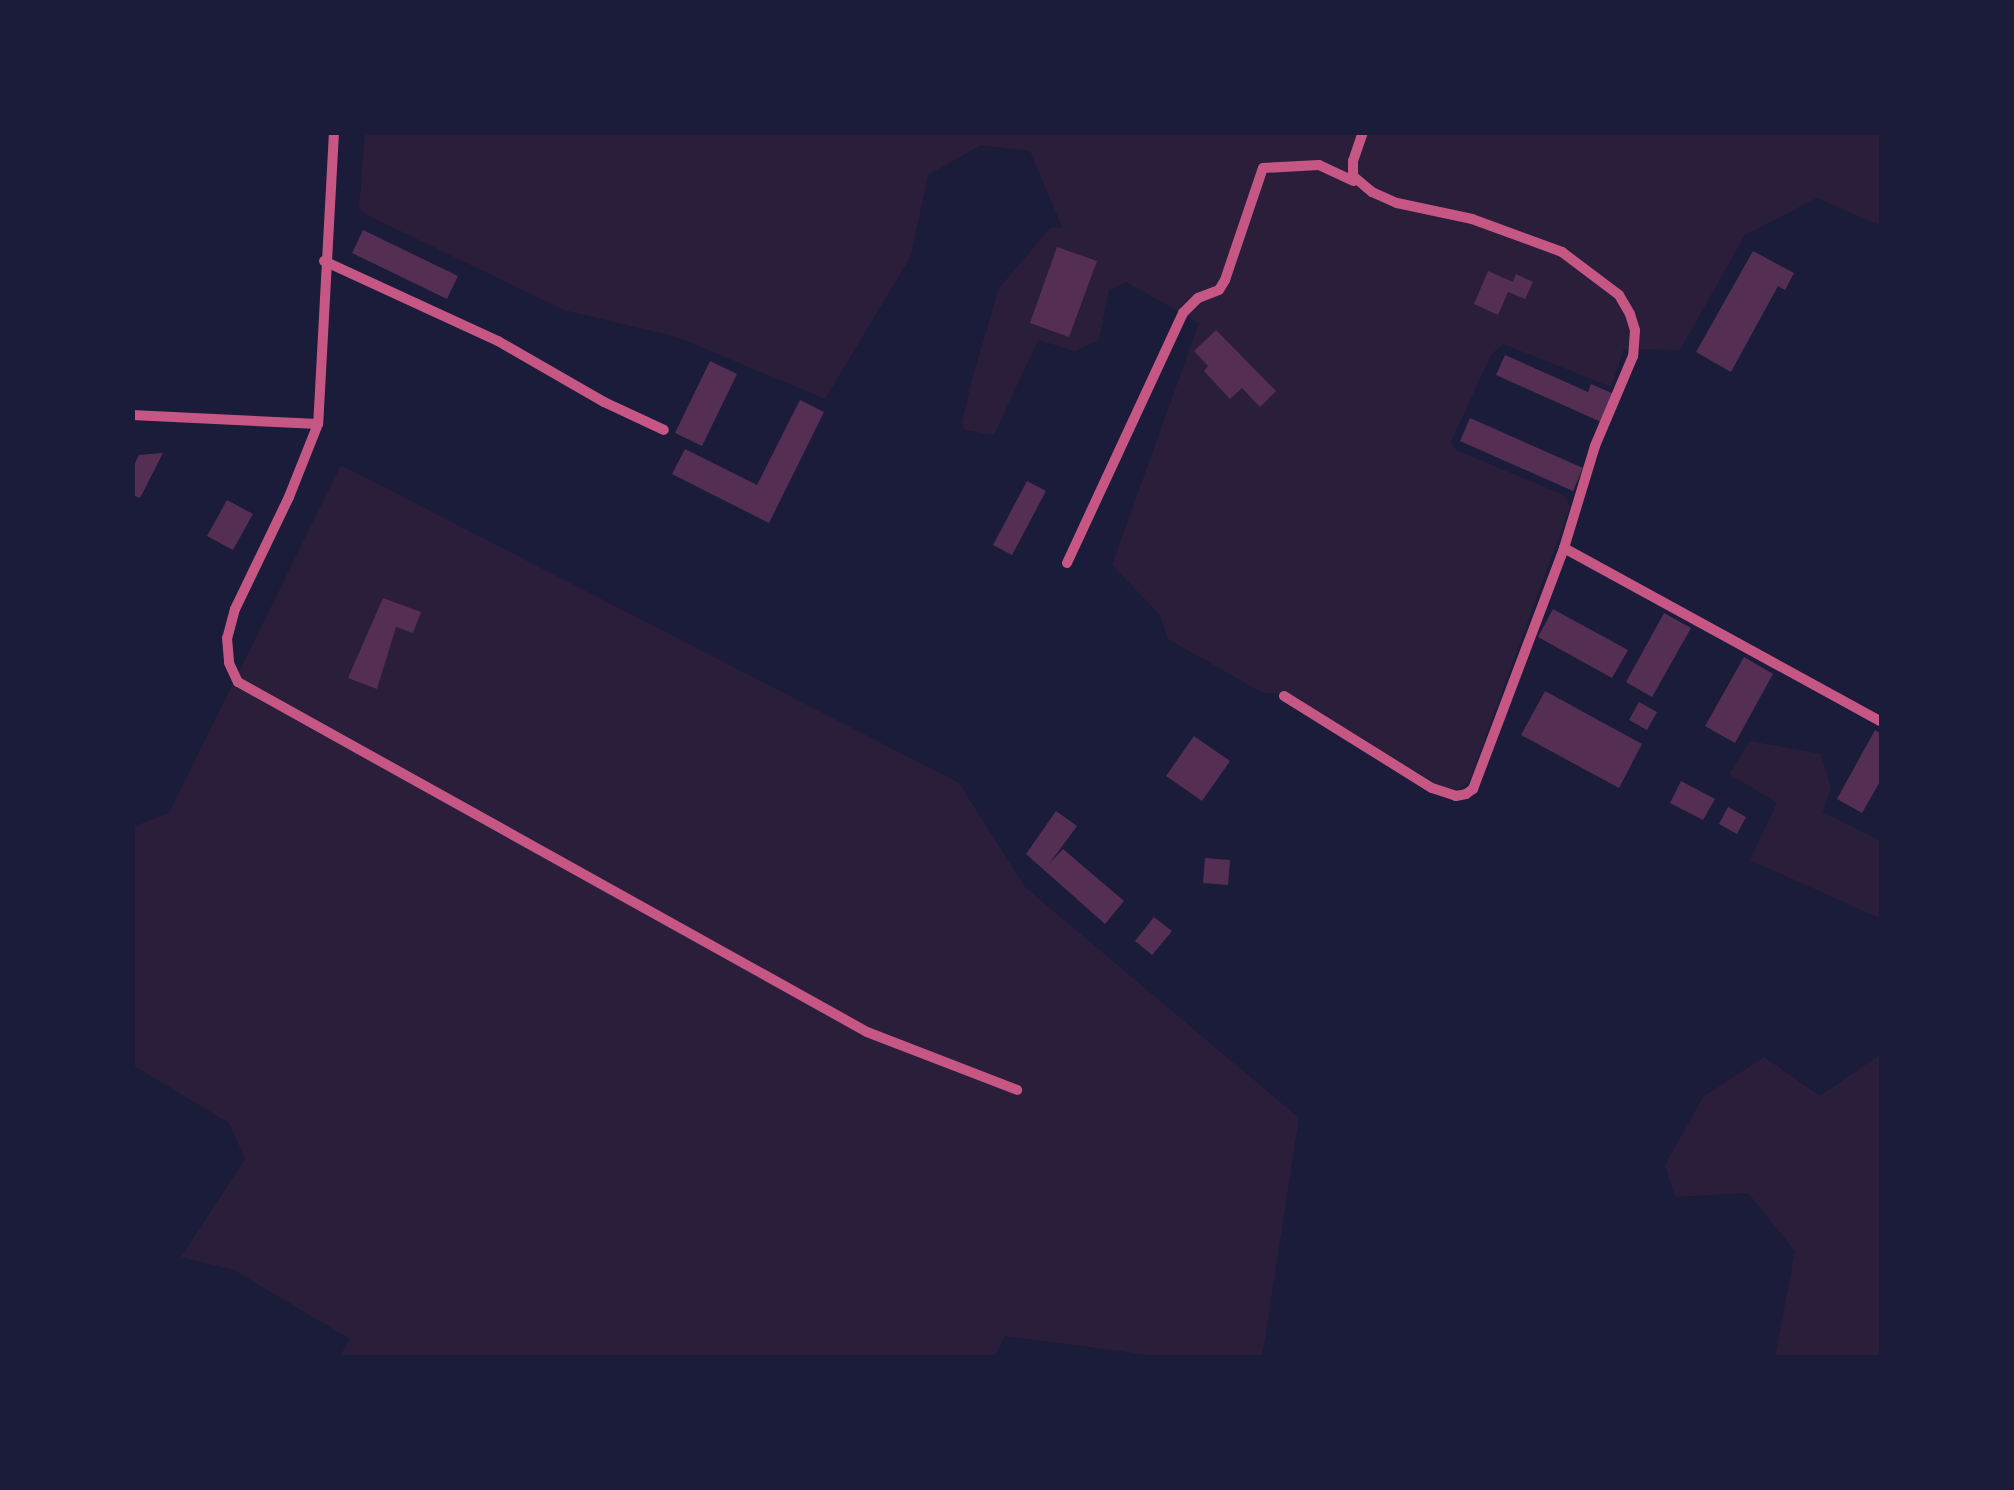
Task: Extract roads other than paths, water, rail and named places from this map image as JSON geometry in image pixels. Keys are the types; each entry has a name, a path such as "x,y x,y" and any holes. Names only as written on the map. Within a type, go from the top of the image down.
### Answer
{"street":[{"path":"334,132 318,424 290,497 235,609 227,638 228,663 238,682 866,1032 1017,1090"},
{"path":"1364,132 1353,161 1353,176 1364,186"},
{"path":"1067,563 1183,313 1198,298 1218,290 1224,280 1263,168 1319,165 1398,202 1472,219 1562,252 1607,284 1630,314 1635,330 1633,356 1596,446 1564,548 1473,789 1456,796 1432,788 1284,696"},
{"path":"324,261 498,341 604,402 664,430"},
{"path":"132,415 318,424"},
{"path":"1564,548 1882,722"}]}
